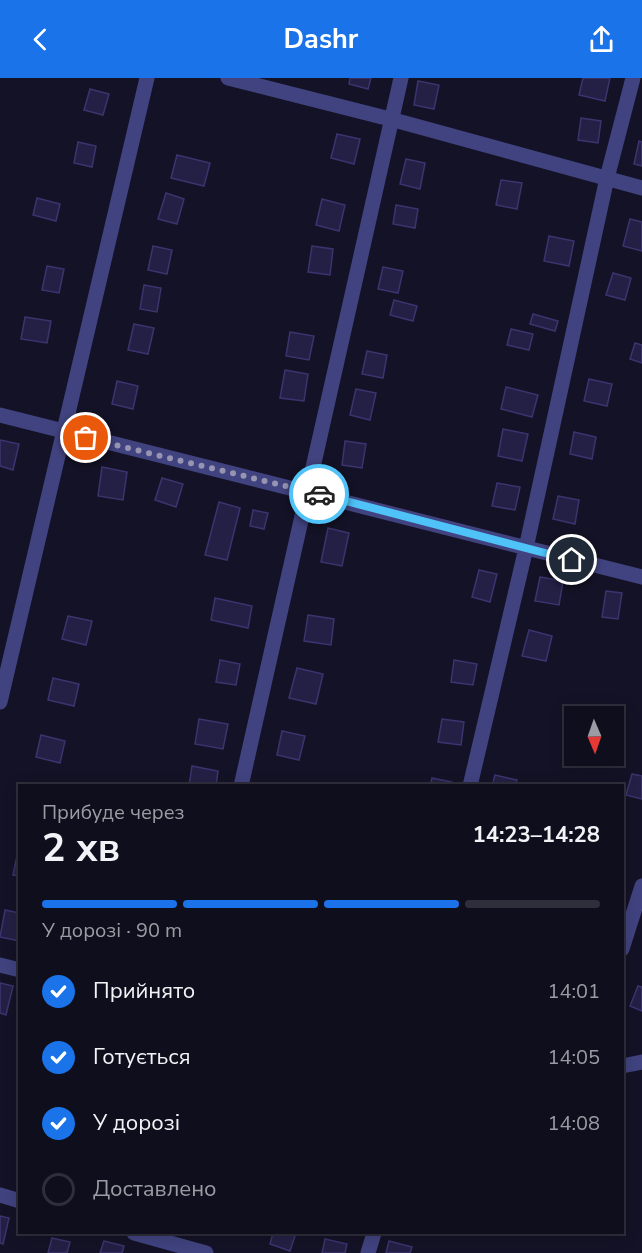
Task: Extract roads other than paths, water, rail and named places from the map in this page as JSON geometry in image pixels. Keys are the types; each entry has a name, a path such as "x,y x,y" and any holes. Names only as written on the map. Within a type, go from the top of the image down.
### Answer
{"street":[{"path":"0,702 147,78"},
{"path":"228,78 642,188"},
{"path":"241,784 310,491 401,78"},
{"path":"470,784 526,548 607,178 633,78"},
{"path":"0,415 63,433 310,491 642,577"},
{"path":"624,943 642,886"},
{"path":"0,965 18,970"},
{"path":"624,1066 642,1062"},
{"path":"0,1195 18,1200"},
{"path":"138,1234 206,1253"},
{"path":"368,1253 374,1234"}]}
